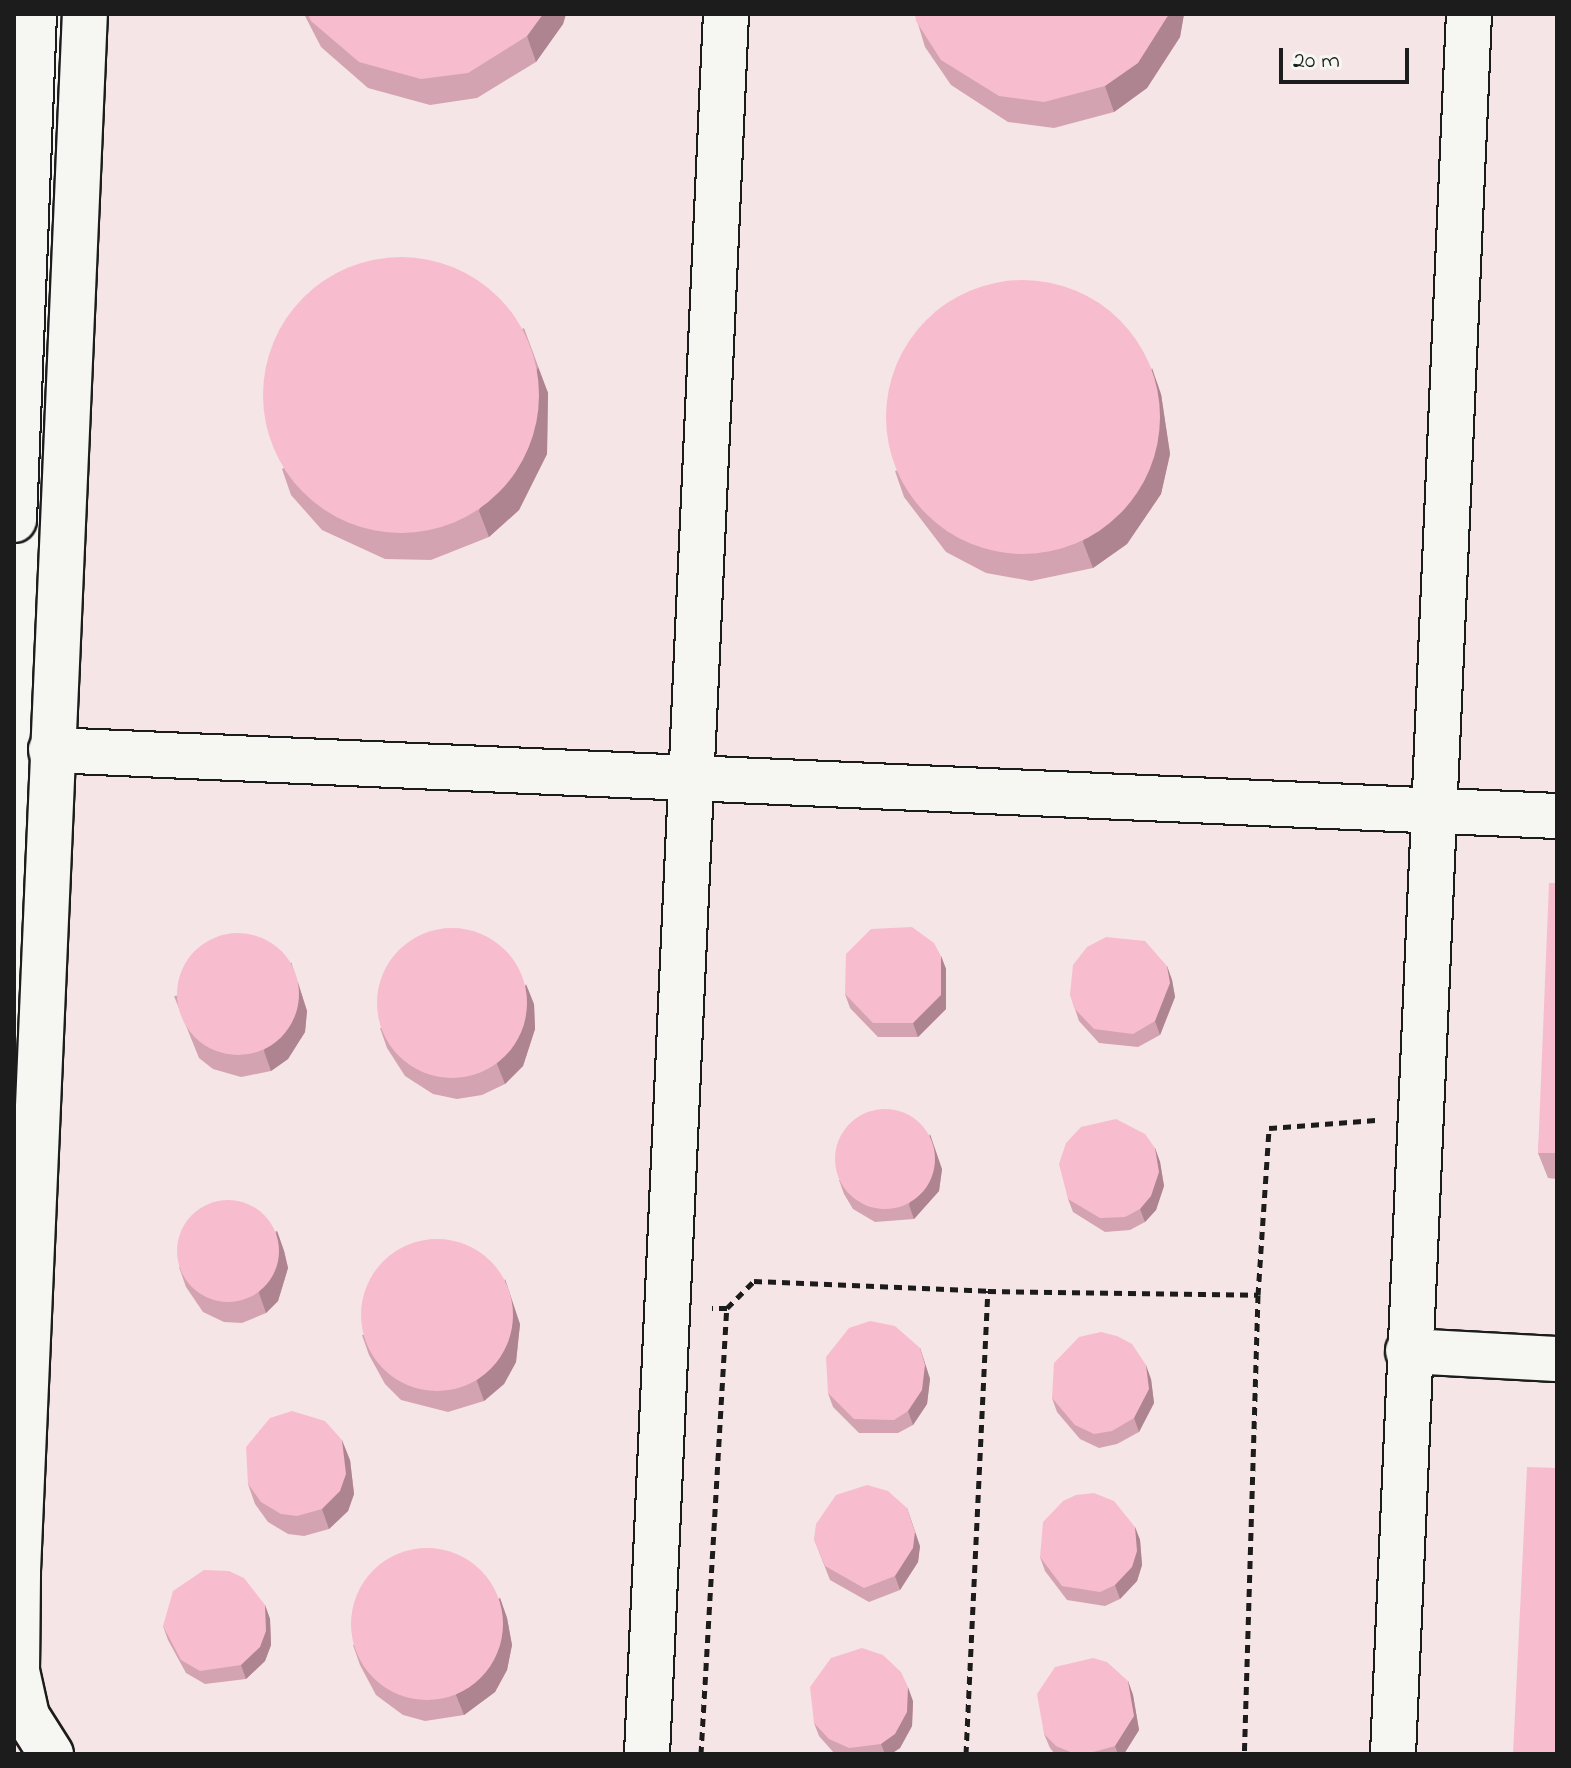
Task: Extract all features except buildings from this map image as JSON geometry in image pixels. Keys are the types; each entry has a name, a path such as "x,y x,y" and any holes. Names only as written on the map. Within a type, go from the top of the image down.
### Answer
{"street":[{"path":"14,520 34,14"},
{"path":"51,1754 27,1716 17,1671 51,750 85,14"},
{"path":"647,1754 726,14"},
{"path":"1393,1754 1408,1351 1469,14"},
{"path":"51,750 692,775 1557,816"},
{"path":"1408,1351 1557,1359"}],"path":[{"path":"1244,1754 1258,1295 1269,1128 1335,1120 1419,1121"},
{"path":"701,1754 727,1308 754,1281 988,1291 1258,1295"},
{"path":"966,1754 988,1291"},
{"path":"667,1307 727,1308"}],"shaded area":[{"path":"70,14 1557,14 1557,1754 14,1754 14,1224"}]}
